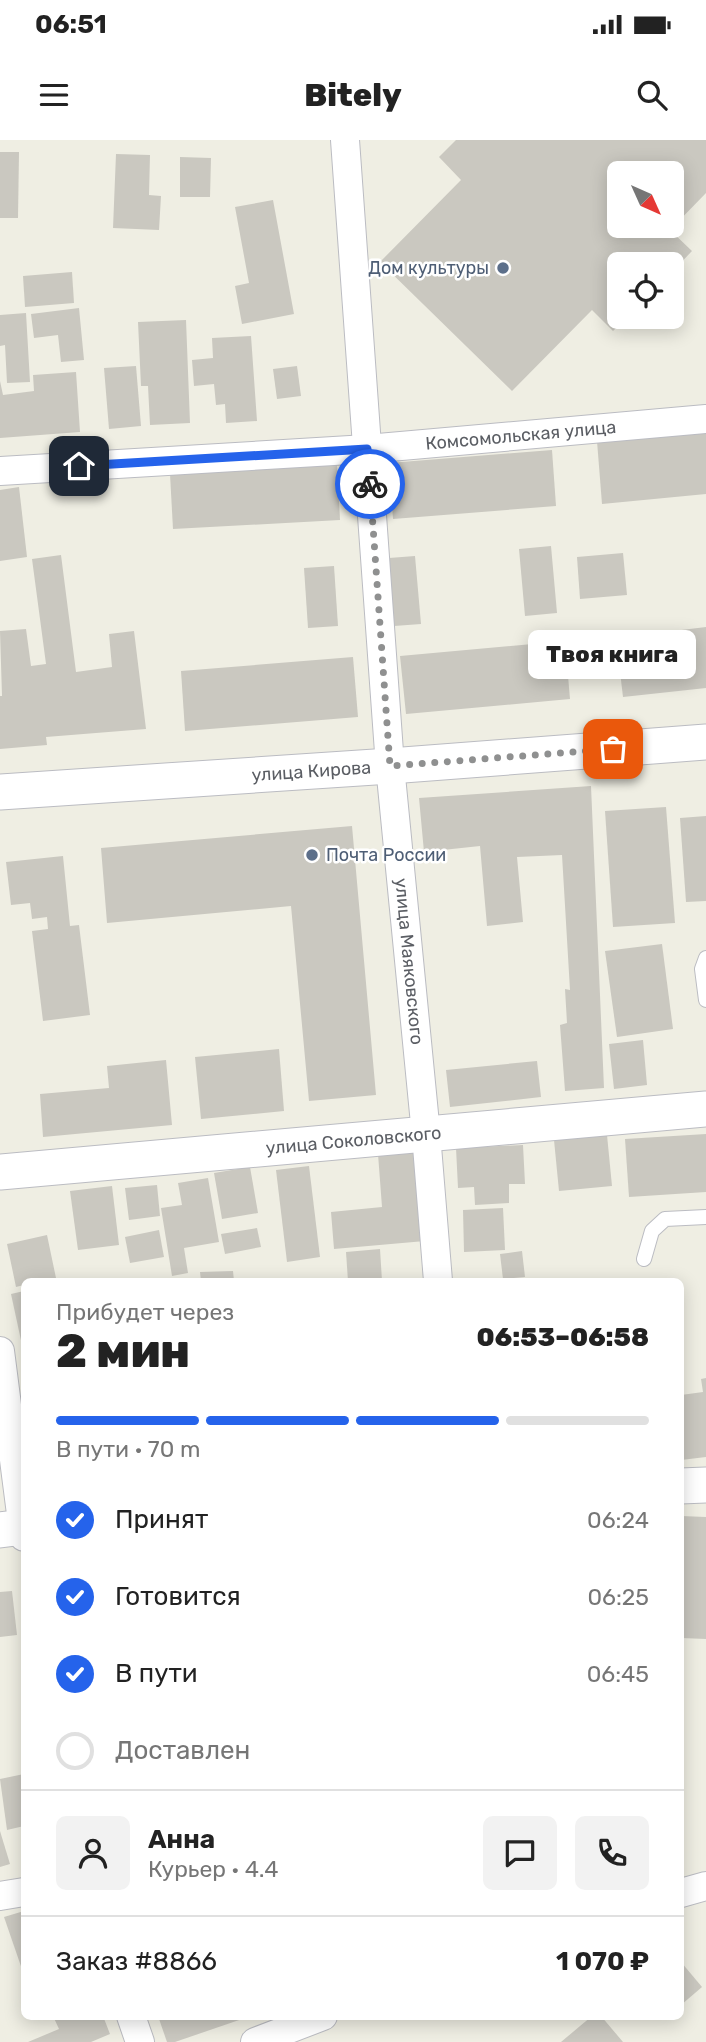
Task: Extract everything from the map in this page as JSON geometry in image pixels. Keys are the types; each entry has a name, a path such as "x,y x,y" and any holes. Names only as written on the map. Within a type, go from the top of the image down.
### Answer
{"street":[{"name":"улица Маяковского","path":"345,140 390,766 438,1278"},
{"name":"Комсомольская улица","path":"0,471 367,449 706,419"},
{"name":"улица Кирова","path":"0,792 390,766 706,741"},
{"name":"улица Соколовского","path":"0,1172 706,1109"},
{"path":"0,1351 18,1530"},
{"path":"684,1486 706,1485"},
{"path":"684,1892 706,1886"},
{"path":"0,1896 21,1892"},
{"path":"132,2020 140,2042"},
{"path":"255,2042 313,2020"}],"lane":[{"path":"706,958 702,969 706,1000"},
{"path":"644,1259 652,1231 665,1219 706,1217"}],"building":[{"name":"Дом культуры","path":"456,140 706,140 706,193 684,216 684,161 607,161 607,238 678,238 692,251 684,259 684,252 607,252 607,325 592,310 512,391 380,262 461,180 439,157"},
{"path":"0,152 19,152 18,218 0,218"},
{"path":"116,154 150,155 149,195 161,196 159,230 113,228"},
{"path":"180,157 211,158 210,197 180,197"},
{"path":"273,200 294,314 242,324 235,286 249,283 235,207"},
{"path":"72,272 74,303 25,307 23,276"},
{"path":"79,308 84,360 61,362 58,335 34,338 31,314"},
{"path":"26,313 30,382 7,383 5,345 0,346 0,315"},
{"path":"186,320 190,423 150,425 148,386 141,386 138,322"},
{"path":"251,336 257,421 226,423 225,404 216,405 214,384 194,386 192,360 213,358 212,338"},
{"path":"136,366 141,426 109,429 104,368"},
{"path":"297,366 301,396 277,399 273,369"},
{"path":"76,372 80,432 0,438 0,381 3,395 34,391 33,375"},
{"path":"706,431 706,494 602,504 597,441"},
{"path":"552,450 556,506 393,519 389,463"},
{"path":"337,464 340,520 173,529 170,474"},
{"path":"19,487 27,557 0,561 0,490"},
{"path":"551,546 557,613 525,616 519,549"},
{"path":"623,553 627,595 580,599 577,557"},
{"path":"61,555 76,672 112,667 109,634 134,631 146,729 46,737 47,745 0,749 0,631 26,629 31,666 46,664 32,559"},
{"path":"415,556 421,624 394,626 389,558"},
{"path":"334,566 338,626 308,628 304,568"},
{"path":"706,627 706,688 623,697 616,638"},
{"path":"565,641 570,699 406,714 400,656"},
{"path":"353,657 358,717 185,731 181,671"},
{"path":"591,786 604,1088 565,1091 560,1025 567,1023 565,989 570,990 562,855 517,857 523,922 487,926 480,846 424,852 419,798"},
{"path":"666,807 675,923 613,927 605,811"},
{"path":"706,816 706,901 686,902 680,818"},
{"path":"352,826 376,1095 309,1101 291,906 107,923 101,848"},
{"path":"63,856 70,926 79,925 90,1015 43,1021 32,931 48,929 47,917 32,919 30,903 11,905 6,862"},
{"path":"662,944 673,1029 617,1037 605,951"},
{"path":"643,1040 647,1085 614,1089 609,1044"},
{"path":"279,1049 284,1111 201,1119 195,1057"},
{"path":"166,1060 172,1125 43,1137 40,1094 109,1088 107,1066"},
{"path":"537,1061 541,1097 450,1107 446,1070"},
{"path":"706,1134 706,1192 629,1197 625,1139"},
{"path":"607,1135 612,1186 559,1191 554,1140"},
{"path":"523,1145 525,1184 509,1184 509,1203 475,1205 474,1187 458,1188 456,1148"},
{"path":"418,1151 425,1241 334,1249 331,1212 382,1207 378,1154"},
{"path":"309,1166 320,1257 287,1262 276,1170"},
{"path":"250,1167 258,1213 222,1219 214,1173"},
{"path":"208,1178 219,1242 184,1248 188,1273 172,1276 161,1208 182,1205 178,1183"},
{"path":"157,1185 160,1216 129,1220 125,1188"},
{"path":"112,1186 119,1245 78,1250 70,1191"},
{"path":"503,1208 505,1250 464,1252 463,1210"},
{"path":"257,1228 261,1247 225,1254 221,1234"},
{"path":"159,1230 164,1257 130,1263 125,1237"},
{"path":"47,1235 56,1278 21,1278 21,1286 16,1287 7,1244"},
{"path":"380,1249 382,1278 348,1278 346,1252"},
{"path":"522,1251 525,1277 503,1278 500,1254"},
{"path":"233,1271 234,1278 201,1278 200,1272"},
{"path":"21,1292 21,1340 11,1294"},
{"path":"706,1378 706,1457 684,1460 684,1395 703,1392 701,1379"},
{"path":"684,1516 706,1517 706,1639 684,1638"},
{"path":"12,1591 17,1635 0,1637 0,1592"},
{"path":"21,1775 21,1827 7,1830 0,1779"},
{"path":"0,1831 10,1864 0,1867"},
{"path":"21,1912 21,1966 4,1917"},
{"path":"684,1966 702,1987 684,2002"},
{"path":"55,2020 105,2020 110,2034 91,2042 28,2042 59,2029"},
{"path":"159,2020 239,2020 175,2042 167,2042"},
{"path":"587,2020 604,2020 623,2042 561,2042"}],"way so far":[{"path":"370,484 390,766 613,749"}],"place":[{"name":"Дом культуры","path":"503,268"},
{"name":"Твоя книга","path":"613,749"},
{"name":"Почта России","path":"312,855"}],"route":[{"path":"79,466 367,449 370,484"}]}
